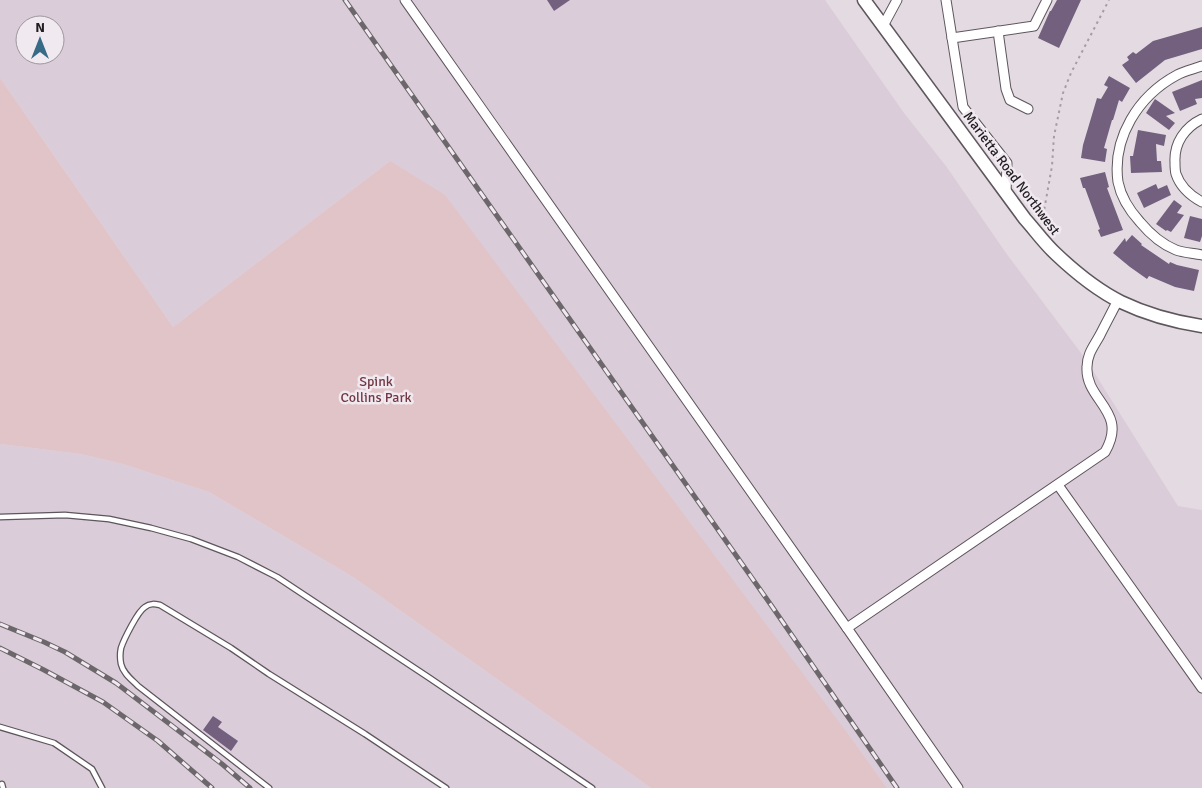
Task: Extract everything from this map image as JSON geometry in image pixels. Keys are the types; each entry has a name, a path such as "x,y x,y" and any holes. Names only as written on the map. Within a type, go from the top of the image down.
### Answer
{"main road":[{"name":"Marietta Road Northwest","path":"864,0 1025,219 1054,253 1097,288 1118,300 1152,314 1187,324 1202,326"}],"street":[{"path":"406,0 958,788"},
{"path":"883,26 897,0"},
{"path":"946,0 963,107 1007,163 1006,193"},
{"path":"952,38 1034,26 1047,0"},
{"path":"998,31 1006,89 1010,100 1028,109"},
{"path":"1202,66 1178,74 1148,96 1135,112 1126,128 1119,147 1117,165 1118,184 1126,203 1148,232 1161,242 1177,250 1202,255"},
{"path":"1202,119 1190,126 1182,135 1177,146 1175,158 1176,173 1182,184 1202,202"},
{"path":"847,628 1101,456 1109,444 1112,426 1110,417 1089,382 1087,365 1089,353 1118,300"},
{"path":"1058,485 1202,688"}],"lane":[{"path":"0,517 65,515 109,519 191,539 238,556 277,577 592,788"},
{"path":"269,788 126,675 121,665 121,649 137,616 146,606 160,605 231,648 446,788"},
{"path":"0,727 54,743 92,769 102,788"}],"path":[{"path":"1043,240 1042,219 1052,166 1054,136 1063,93 1071,73 1109,0"}],"shaded area":[{"path":"0,0 825,0 904,113 946,166 1006,253 1087,361 1178,506 1202,510 1202,788 887,788 857,746 390,161 173,327 0,78"},
{"path":"0,444 81,454 123,464 209,492 353,577 651,788 0,788"}],"green space":[{"name":"Spink Collins Park","path":"0,78 173,327 390,161 445,195 887,788 651,788 353,577 209,492 123,464 81,454 0,444"}],"building":[{"path":"547,0 570,0 554,11"},
{"path":"1057,0 1081,0 1059,48 1038,38"},
{"path":"1202,27 1202,49 1165,60 1136,83 1122,65 1129,60 1127,57 1133,52 1136,54 1153,41"},
{"path":"1109,76 1130,88 1122,102 1119,100 1112,120 1104,148 1107,149 1105,162 1081,158 1097,98 1101,99 1108,87 1104,85"},
{"path":"1202,80 1202,98 1195,99 1197,104 1180,111 1172,92"},
{"path":"1155,99 1175,113 1166,116 1175,123 1169,130 1146,113"},
{"path":"1138,130 1166,135 1164,146 1156,144 1157,161 1161,161 1162,172 1131,173 1130,156 1133,156"},
{"path":"1105,172 1109,187 1107,188 1123,230 1101,237 1098,230 1100,229 1080,178"},
{"path":"1156,184 1158,189 1167,185 1171,195 1144,208 1137,193"},
{"path":"1174,200 1182,206 1177,213 1184,215 1171,232 1156,224"},
{"path":"1190,216 1202,219 1200,242 1184,238"},
{"path":"1132,235 1141,245 1169,264 1170,262 1199,270 1194,291 1175,287 1149,276 1147,279 1113,253 1125,238 1126,242"},
{"path":"213,716 222,722 218,727 238,741 231,751 203,730"}],"railway":[{"path":"345,0 771,605 897,788"},
{"path":"0,624 65,652 116,683 222,764 250,788"},
{"path":"0,648 103,702 158,741 212,788"}]}
